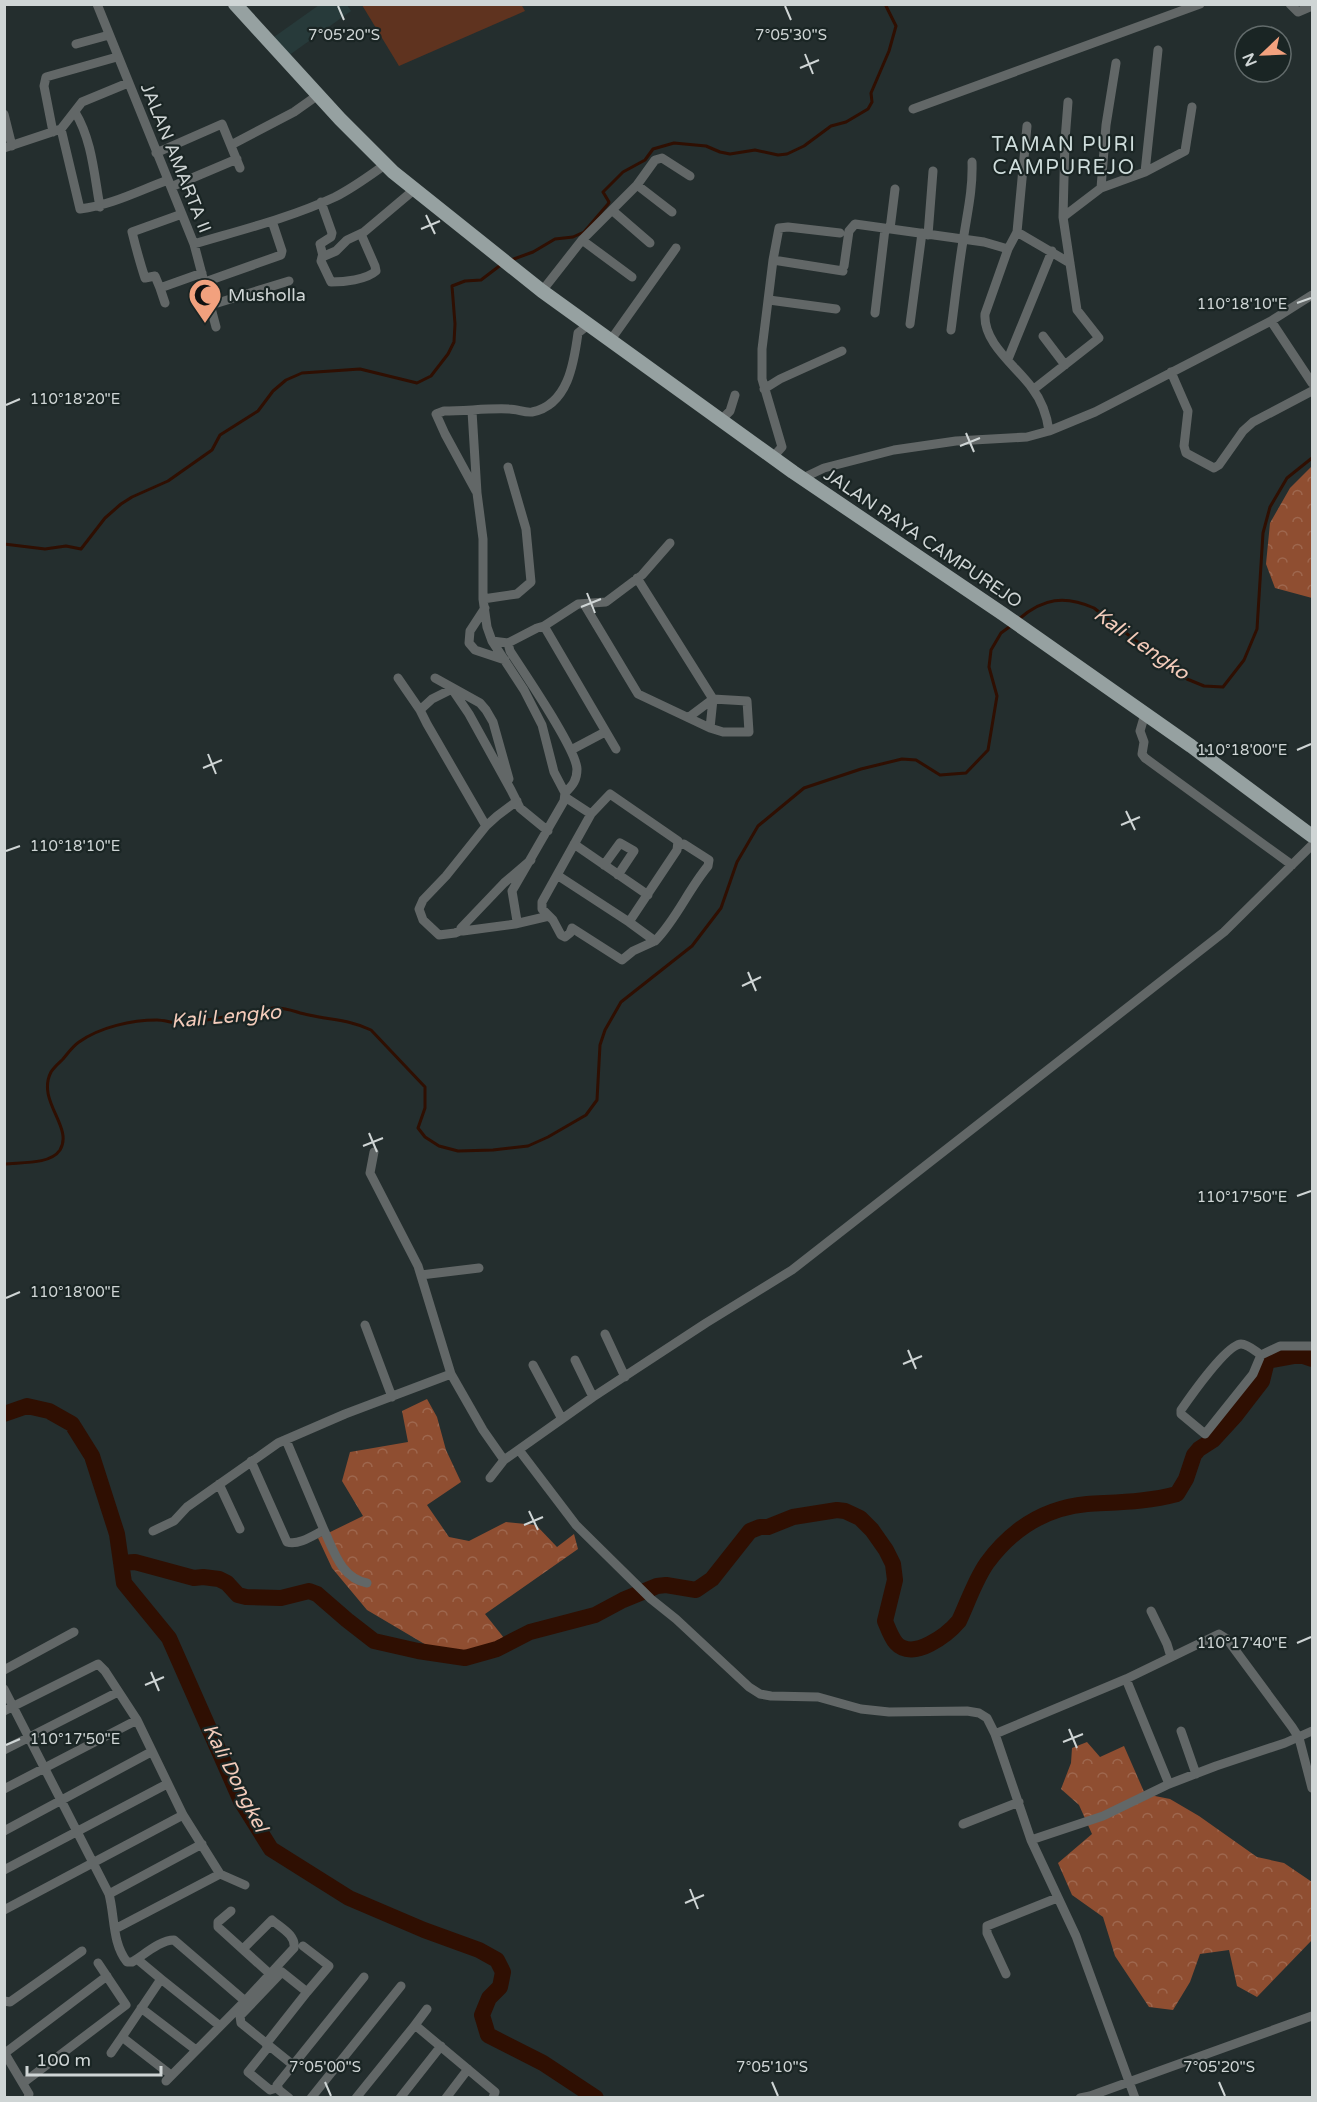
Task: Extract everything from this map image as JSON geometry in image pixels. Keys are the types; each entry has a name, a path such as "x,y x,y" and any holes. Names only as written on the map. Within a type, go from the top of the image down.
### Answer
{"main road":[{"name":"JALAN RAYA CAMPUREJO","path":"235,4 318,95 386,164 542,291 773,457 1191,746 1312,836"}],"street":[{"name":"JALAN AMARTA II","path":"97,4 194,244 216,327"},
{"path":"914,109 1200,4"},
{"path":"1290,4 1298,12 1312,6"},
{"path":"76,44 109,34"},
{"path":"1145,172 1158,50"},
{"path":"117,57 46,77 44,86 80,209 100,207 170,183 238,164 220,120 156,153"},
{"path":"1101,188 1106,125 1116,63"},
{"path":"4,114 8,147 57,130 82,102 128,84"},
{"path":"231,145 294,112 318,95"},
{"path":"1034,389 1099,338 1077,310 1063,217 1068,102"},
{"path":"1063,217 1101,188 1145,172 1185,151 1192,108"},
{"path":"75,112 83,126 89,145 100,207"},
{"path":"1027,126 1017,232 1008,249 985,314 985,321 988,332 998,349 1034,389 1047,415 1049,431"},
{"path":"542,291 582,240 637,185 655,160 660,158 690,176"},
{"path":"951,330 963,240 969,216 973,181 972,162"},
{"path":"194,244 272,221 321,202 360,183 386,164"},
{"path":"910,324 933,171"},
{"path":"637,185 672,212"},
{"path":"323,256 336,251 345,241 361,234 415,189"},
{"path":"875,313 895,189"},
{"path":"321,202 332,233 331,237 320,244 323,256 321,261 328,279 332,282 356,279 372,274 376,269 361,234"},
{"path":"613,211 650,243"},
{"path":"165,303 156,276 145,278 132,233 182,214"},
{"path":"160,288 280,255 282,251 272,221"},
{"path":"773,260 844,268 851,226 855,224 984,242 1008,249"},
{"path":"773,457 782,447 762,379 762,349 779,228 840,233"},
{"path":"1017,232 1070,263"},
{"path":"582,240 632,277"},
{"path":"610,341 675,248"},
{"path":"1008,359 1052,251"},
{"path":"211,305 289,281"},
{"path":"803,478 824,468 894,450 956,441 1027,436 1049,431 1095,412 1271,321 1312,295"},
{"path":"769,300 836,309"},
{"path":"1271,321 1312,383"},
{"path":"477,493 435,416 438,412 444,411 509,409 531,412 547,406 559,396 568,381 578,333 588,326"},
{"path":"1043,336 1065,365"},
{"path":"765,389 780,379 842,351"},
{"path":"1171,372 1188,411 1189,422 1184,446 1186,453 1214,468 1243,431 1253,422 1312,391"},
{"path":"721,420 730,411 735,395"},
{"path":"472,411 477,493 483,539 484,604 487,627 492,641 571,750 577,768 574,783 565,795 548,831 512,891 517,921 515,924"},
{"path":"505,660 475,650 469,643 470,631 484,604 517,594 531,582 525,529 508,467"},
{"path":"492,641 508,643 537,627 544,626 578,604 606,602 638,578 670,543"},
{"path":"638,578 713,699 710,728"},
{"path":"584,604 638,694 710,728 723,732 749,732 747,702 713,699 688,717"},
{"path":"544,626 616,749"},
{"path":"508,643 529,689 542,725 554,772 565,795 591,814"},
{"path":"398,678 420,710 486,826"},
{"path":"435,678 480,702 493,722 507,767 510,787"},
{"path":"420,710 432,699 452,689"},
{"path":"452,689 469,714 520,808 548,831"},
{"path":"1145,714 1140,731 1144,742 1142,754 1145,758 1292,865"},
{"path":"571,750 605,732"},
{"path":"610,794 678,841 679,845 684,844 704,856 709,860 708,866 675,913 670,925 655,941 633,951 622,960 566,923 551,918 542,909 542,902 591,814 610,794"},
{"path":"516,801 486,826 446,876 423,900 419,909 423,920 439,935 551,918"},
{"path":"604,865 620,843 634,851 618,875"},
{"path":"574,844 648,895"},
{"path":"629,922 679,845"},
{"path":"490,1478 504,1460 593,1397 792,1270 1224,932 1312,845"},
{"path":"462,930 461,928 495,892 531,860"},
{"path":"556,875 655,941"},
{"path":"495,892 512,891"},
{"path":"374,1152 370,1173 415,1260 452,1374 483,1430 504,1460"},
{"path":"421,1275 479,1268"},
{"path":"365,1325 392,1396"},
{"path":"605,1334 625,1377"},
{"path":"1261,1355 1245,1344 1232,1346 1206,1376 1181,1410 1181,1414 1205,1434 1253,1374 1261,1355 1280,1346 1312,1346"},
{"path":"575,1360 593,1397"},
{"path":"533,1365 562,1419"},
{"path":"153,1531 174,1521 187,1507 251,1461 286,1440 345,1414 452,1374"},
{"path":"286,1440 342,1568 351,1576 367,1582"},
{"path":"519,1450 576,1525 651,1599 676,1619 749,1687 760,1694 818,1697 861,1709 889,1712 967,1711 979,1713 987,1718 1031,1840 1076,1936 1135,2097"},
{"path":"251,1461 287,1542 297,1542 324,1530"},
{"path":"219,1484 240,1529"},
{"path":"1151,1611 1167,1644 1171,1658"},
{"path":"4,1670 74,1632"},
{"path":"994,1734 1126,1679 1214,1635 1224,1636 1282,1711 1299,1738 1312,1788"},
{"path":"9,1709 95,1664 105,1671 136,1720 183,1815 220,1874 245,1885"},
{"path":"1126,1679 1169,1784"},
{"path":"4,1689 9,1709 29,1737 109,1894 116,1941 123,1957 127,1962 132,1962 160,1944 170,1939 174,1940 245,2001"},
{"path":"4,1750 118,1692"},
{"path":"4,1789 136,1720"},
{"path":"1181,1731 1196,1774"},
{"path":"1031,1840 1103,1816 1169,1784 1299,1738 1312,1731"},
{"path":"4,1831 151,1752"},
{"path":"4,1870 167,1784"},
{"path":"963,1824 1019,1802"},
{"path":"4,1910 183,1815"},
{"path":"109,1894 202,1845"},
{"path":"115,1929 220,1874"},
{"path":"1006,1974 987,1933 987,1926 1057,1898"},
{"path":"231,1911 218,1922 218,1927 270,1974"},
{"path":"122,2037 168,2078 245,2001 294,1948 295,1944 293,1938 272,1920 243,1949"},
{"path":"277,2088 270,2090 248,2073 307,1992 329,1966 303,1946"},
{"path":"4,2001 10,2002 82,1951"},
{"path":"137,1959 220,2026"},
{"path":"23,2083 124,2007 125,2001 98,1963"},
{"path":"293,2065 241,2023 240,2016 282,1972 307,1992"},
{"path":"28,2097 29,2094 5,2053 107,1976"},
{"path":"277,2088 277,2085 364,1977"},
{"path":"111,2053 161,1978"},
{"path":"311,2097 400,1986"},
{"path":"141,2008 196,2050"},
{"path":"356,2097 427,2009"},
{"path":"1080,2097 1090,2096 1312,2016"},
{"path":"415,2025 495,2091 493,2097"},
{"path":"400,2097 441,2046"},
{"path":"446,2097 468,2069"},
{"path":"277,2088 288,2097"}],"shaded area":[{"path":"521,4 525,11 399,66 362,5"},
{"path":"319,5 347,5 351,11 288,56 274,37"}],"green space":[{"path":"1312,466 1312,598 1275,588 1266,564 1270,523 1290,488"},
{"path":"427,1399 437,1417 446,1450 461,1482 427,1505 449,1537 469,1541 506,1522 536,1525 557,1547 574,1534 578,1549 485,1614 512,1648 455,1662 367,1610 332,1568 318,1538 363,1516 342,1481 350,1452 408,1442 402,1411"},
{"path":"1087,1742 1100,1757 1124,1746 1145,1794 1170,1799 1199,1816 1257,1857 1284,1863 1312,1882 1312,1940 1257,1997 1237,1986 1229,1950 1200,1954 1190,1982 1173,2010 1149,2007 1115,1956 1103,1917 1072,1895 1058,1863 1092,1834 1079,1805 1061,1789 1071,1763 1072,1748"}],"waterway":[{"path":"511,260 533,252 555,239 573,237 584,232 609,202 603,192 623,172 645,160 653,149 674,143 706,146 730,154 755,150 778,155 787,154 804,146 831,126 846,122 868,109 872,102 871,93 889,51 896,26 885,4"},
{"path":"4,544 45,549 66,546 81,549 105,518 121,504 168,481 212,450 220,435 258,411 273,391 286,380 302,373 360,369 417,383 431,376 454,342 452,286 465,281 481,280 502,264"},
{"name":"Kali Lengko","path":"1019,619 1046,603 1064,600 1083,604 1094,608 1187,679 1204,686 1223,687 1244,660 1257,629 1263,533 1270,507 1287,478 1312,458"},
{"name":"Kali Lengko","path":"4,1164 42,1160 55,1155 60,1150 63,1141 62,1132 48,1093 48,1083 54,1068 87,1037 106,1028 137,1021 191,1022 274,1008 348,1022 371,1030 425,1087 425,1108 418,1128 425,1137 439,1146 458,1151 493,1150 528,1146 548,1137 586,1115 597,1100 600,1045 605,1030 621,1002 692,946 721,908 737,862 758,826 804,788 861,769 902,759 916,760 940,775 966,773 988,750 997,696 989,667 991,650 1001,633 1012,625"},
{"path":"121,1563 135,1562 194,1578 219,1579 227,1583 238,1595 246,1597 281,1598 309,1591 317,1594 374,1641 465,1658 497,1649 530,1632 595,1615 657,1586 666,1585 696,1590 712,1579 750,1531 793,1517 837,1510 860,1518 886,1550 893,1564 895,1580 885,1621 896,1643 903,1648 921,1648 939,1639 959,1621 987,1563 1018,1530 1043,1515 1071,1506 1144,1500 1177,1494 1186,1479 1194,1455 1213,1440 1235,1416 1262,1381 1267,1361 1300,1355 1312,1359"},
{"name":"Kali Dongkel","path":"4,1414 27,1406 49,1411 72,1424 92,1456 117,1534 124,1583 169,1638 241,1801 271,1849 349,1898 424,1930 479,1950 497,1960 503,1972 500,1987 489,1998 482,2015 488,2035 543,2063 596,2098"}],"place":[{"name":"Musholla","path":"205,324"}],"district":[{"name":"TAMAN PURI CAMPUREJO","path":"1064,156"}]}
